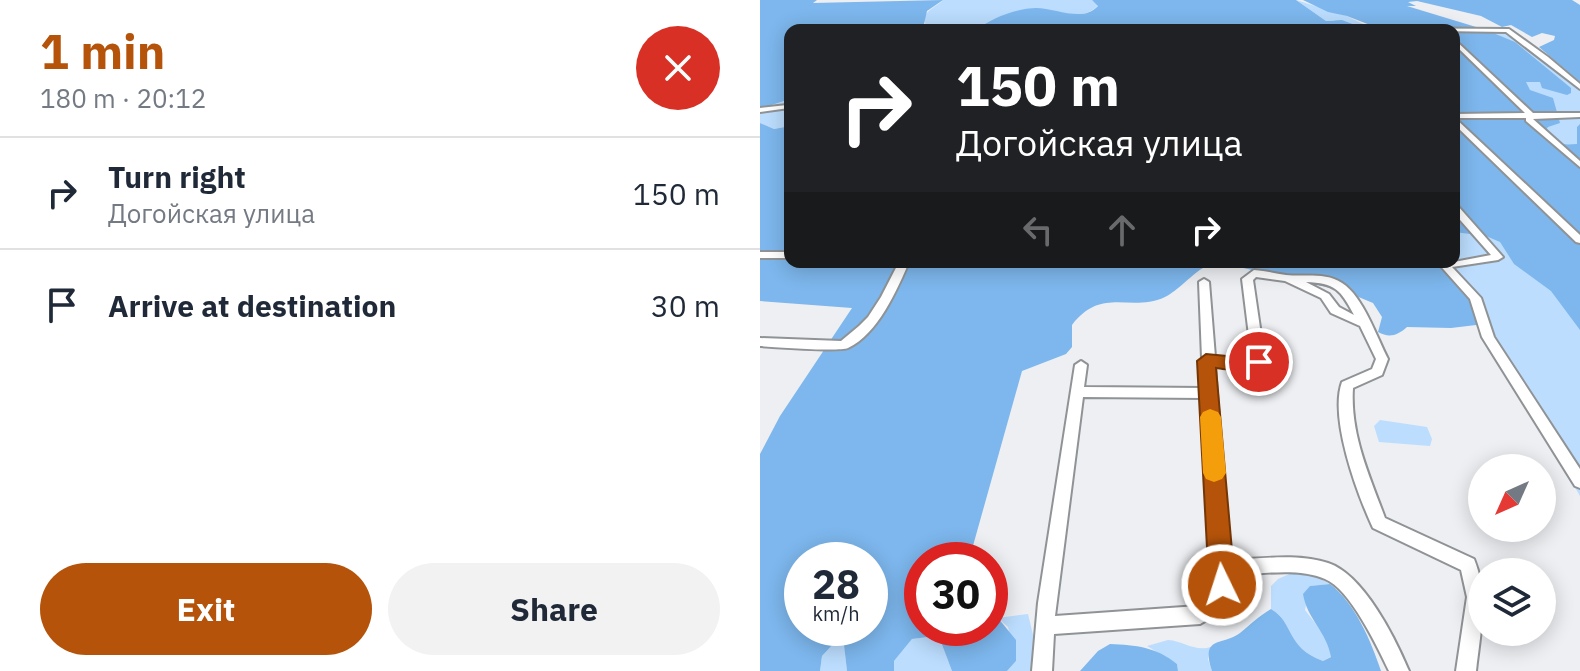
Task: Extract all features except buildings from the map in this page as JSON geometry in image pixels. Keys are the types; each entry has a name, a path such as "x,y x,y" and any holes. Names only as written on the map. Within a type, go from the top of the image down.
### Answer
{"street":[{"path":"1460,30 1507,30 1580,87"},
{"path":"1460,47 1532,116"},
{"path":"760,110 784,107"},
{"path":"1460,118 1580,115"},
{"path":"1532,116 1529,119 1580,165"},
{"path":"1460,124 1580,240"},
{"path":"1460,214 1497,259 1460,262"},
{"path":"760,255 784,255"},
{"path":"760,342 843,345 875,317 901,268"},
{"path":"1448,268 1475,298 1488,337 1580,482"},
{"path":"1206,361 1250,365 1259,362 1247,279 1254,273 1340,285 1352,300 1382,359 1377,372 1347,385 1343,406 1350,441 1379,523 1468,565 1476,597 1466,671"},
{"path":"1287,278 1325,296 1335,310 1362,323"},
{"path":"1045,626 1200,615 1223,601 1206,361 1204,282"},
{"path":"1042,671 1045,626 1081,365"},
{"path":"1076,392 1209,393"},
{"path":"1221,568 1305,566 1337,576 1365,611 1399,671"}],"shaded area":[{"path":"760,0 817,0 813,3 943,0 927,11 924,24 784,24 784,101 760,109"},
{"path":"943,0 1092,0 1098,5 1084,14 1023,10 987,24 926,24 929,11"},
{"path":"1092,0 1296,0 1326,21 1342,20 1352,24 986,24 1029,8 1077,14 1092,11 1098,6"},
{"path":"1296,0 1363,24 1341,24 1334,20 1326,21"},
{"path":"1303,0 1572,0 1580,5 1580,82 1539,47 1554,40 1555,36 1542,33 1532,37 1511,25 1502,27 1481,16 1417,1 1408,2 1416,6 1407,6 1515,42 1571,88 1571,93 1567,95 1542,88 1540,82 1526,82 1530,90 1553,98 1560,123 1548,127 1544,133 1551,140 1577,144 1577,127 1580,124 1580,330 1551,291 1514,264 1500,242 1486,236 1460,233 1460,24 1368,24 1328,12"},
{"path":"1460,29 1508,30 1580,84 1580,496 1459,286 1445,268 1460,268"},
{"path":"784,101 784,127 774,129 760,123 760,109"},
{"path":"760,123 774,129 784,127 784,268 1203,268 1165,297 1140,303 1117,302 1094,306 1072,325 1072,347 1066,354 1022,371 974,542 904,542 906,646 894,661 894,671 847,671 844,646 888,646 888,542 784,542 784,646 831,646 822,656 820,671 760,671 760,454 780,416 852,308 760,301"},
{"path":"1243,268 1445,268 1473,296 1478,314 1476,325 1407,327 1396,334 1386,335 1378,332 1382,317 1373,303 1344,291"},
{"path":"1380,420 1427,427 1432,439 1430,446 1379,442 1374,426"},
{"path":"1294,572 1311,574 1330,584 1310,586 1305,610 1328,640 1332,656 1323,661 1302,649 1284,621 1271,609 1271,586"},
{"path":"1330,584 1354,612 1381,671 1212,671 1209,660 1211,647 1240,633 1271,609 1284,621 1302,649 1323,661 1331,657 1303,594 1310,586"},
{"path":"1028,614 1035,643 1032,671 1007,671 1016,661 1008,617"},
{"path":"1008,630 1016,640 1016,661 1007,671 952,671 943,646 1008,646"},
{"path":"1168,640 1199,648 1211,647 1208,659 1212,671 1178,671 1177,664 1147,646"},
{"path":"1110,644 1153,650 1177,664 1178,671 1080,671 1098,651"},
{"path":"831,646 844,646 847,671 820,671 822,656"},
{"path":"906,646 943,646 952,671 894,671 894,661"}],"slow traffic":[{"path":"1210,417 1214,473"}],"route":[{"path":"1222,585 1206,361 1250,365 1259,362"}]}
